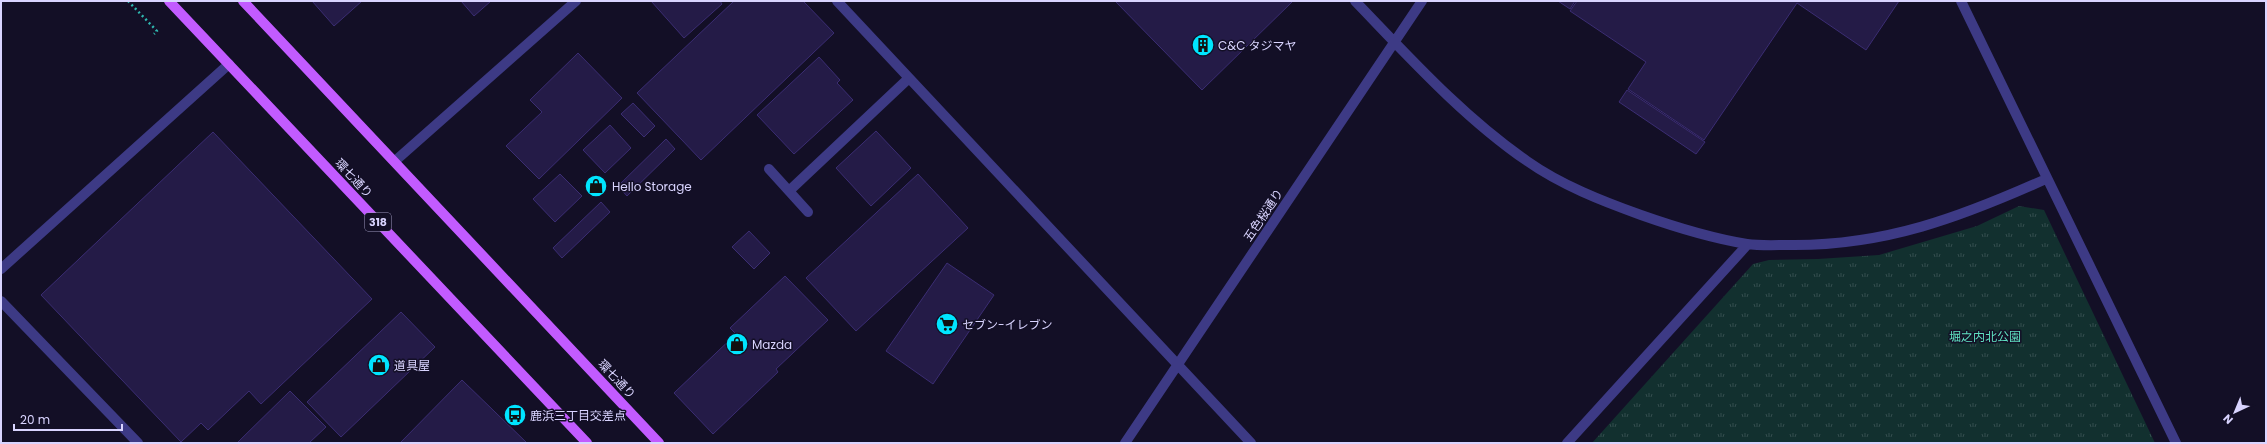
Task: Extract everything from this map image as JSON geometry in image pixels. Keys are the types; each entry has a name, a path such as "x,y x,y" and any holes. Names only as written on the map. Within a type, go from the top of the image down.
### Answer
{"main road":[{"name":"環七通り","path":"169,1 586,443"},
{"name":"環七通り","path":"243,1 396,161 660,443"}],"street":[{"path":"396,161 576,1"},
{"path":"837,1 1177,366 1251,443"},
{"path":"1355,1 1394,42 1485,128 1528,162 1577,189 1629,210 1686,230 1748,244 1816,245 1890,235 1934,224 1983,207 2046,179"},
{"name":"五色桜通り","path":"1126,443 1422,1"},
{"path":"1960,1 2176,443"},
{"path":"1,269 229,64"},
{"path":"789,191 909,78"},
{"path":"769,169 808,212"},
{"path":"1567,443 1748,244"},
{"path":"1,301 138,443"}],"path":[{"path":"128,1 158,31 154,34"}],"green space":[{"name":"堀之内北公園","path":"2019,206 2044,210 2155,443 1592,443 1753,264 1769,260 1818,259 1879,255 1977,226"}],"building":[{"path":"312,1 362,1 334,26"},
{"path":"461,1 491,1 474,16"},
{"path":"651,1 720,1 722,4 684,38"},
{"path":"734,1 803,1 834,33 701,160 637,93"},
{"name":"C&C タジマヤ","path":"1115,1 1293,1 1202,90"},
{"path":"1558,1 1575,1 1570,9"},
{"path":"1577,1 1899,1 1866,50 1797,3 1704,140 1628,89 1646,62 1570,11"},
{"path":"578,53 622,98 539,179 506,146 542,112 530,100"},
{"path":"819,57 840,80 837,83 853,100 794,154 757,115"},
{"path":"1627,90 1705,142 1696,154 1619,102"},
{"path":"633,103 655,126 644,137 621,114"},
{"path":"610,125 631,148 605,173 583,150"},
{"path":"876,131 911,168 871,206 836,168"},
{"path":"213,132 372,299 261,404 249,391 208,430 201,423 181,442 41,295"},
{"path":"666,139 675,149 627,196 618,186"},
{"path":"560,174 582,196 555,222 533,199"},
{"path":"918,174 968,228 856,331 806,278"},
{"path":"601,202 610,212 562,258 553,248"},
{"path":"749,231 770,253 754,269 732,247"},
{"path":"947,263 994,295 933,384 886,351"},
{"path":"785,276 828,320 776,369 778,372 713,434 674,393 736,334 730,328"},
{"path":"401,312 435,347 341,437 307,402"},
{"path":"462,380 527,443 400,443"},
{"path":"290,391 326,427 309,443 237,443"}],"place":[{"name":"C&C タジマヤ","path":"1203,45"},
{"name":"Hello Storage","path":"596,186"},
{"name":"セブン-イレブン","path":"947,324"},
{"name":"Mazda","path":"737,344"},
{"name":"道具屋","path":"379,365"},
{"name":"鹿浜三丁目交差点","path":"515,415"}]}
